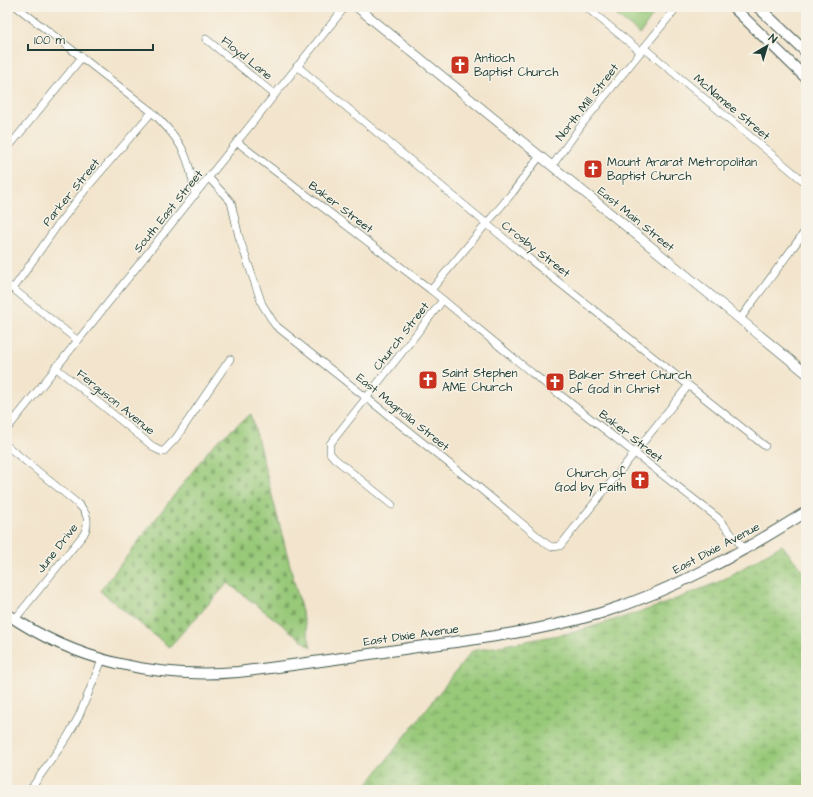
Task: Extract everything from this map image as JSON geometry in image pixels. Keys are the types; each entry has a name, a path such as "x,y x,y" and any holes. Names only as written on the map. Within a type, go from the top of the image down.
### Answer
{"main road":[{"name":"East Main Street","path":"357,7 806,373"},
{"path":"733,7 806,78"},
{"path":"758,7 806,52"},
{"name":"East Dixie Avenue","path":"11,616 61,644 102,660 159,672 215,674 502,635 555,625 623,605 686,580 745,550 806,512"}],"street":[{"path":"17,7 152,112 172,131 182,147 191,172 195,195"},
{"name":"South East Street","path":"7,429 55,367 209,178 274,94 345,7"},
{"name":"McNamee Street","path":"586,7 643,50 806,183"},
{"name":"North Mill Street","path":"552,166 583,123 677,7"},
{"name":"Floyd Lane","path":"206,39 274,94"},
{"path":"7,150 82,57"},
{"name":"Crosby Street","path":"297,66 487,224 765,446"},
{"name":"Parker Street","path":"10,286 76,202 152,112"},
{"name":"Baker Street","path":"237,142 431,290"},
{"name":"Church Street","path":"392,505 343,466 330,453 330,444 443,300 431,290 487,224 540,156"},
{"name":"East Magnolia Street","path":"209,178 231,202 239,237 262,304 275,324 548,545 560,546 634,453"},
{"path":"740,319 806,230"},
{"path":"10,286 77,340"},
{"name":"Baker Street","path":"443,300 532,373 718,518 745,550"},
{"name":"Ferguson Avenue","path":"55,367 139,435 163,452 176,438 230,359"},
{"path":"634,453 688,386"},
{"name":"June Drive","path":"7,446 78,504 84,510 88,523 84,534 11,616"},
{"path":"30,790 68,736 79,716 102,660"}],"green space":[{"path":"606,7 658,7 640,34"},
{"path":"251,414 311,647 228,583 169,647 100,591 213,445"},
{"path":"782,545 806,575 806,790 363,790 472,651 575,632 659,606 721,581"}],"place":[{"name":"Antioch Baptist Church","path":"460,65"},
{"name":"Mount Ararat Metropolitan Baptist Church","path":"593,169"},
{"name":"Saint Stephen AME Church","path":"428,380"},
{"name":"Baker Street Church of God in Christ","path":"555,382"},
{"name":"Church of God by Faith","path":"640,480"}]}
